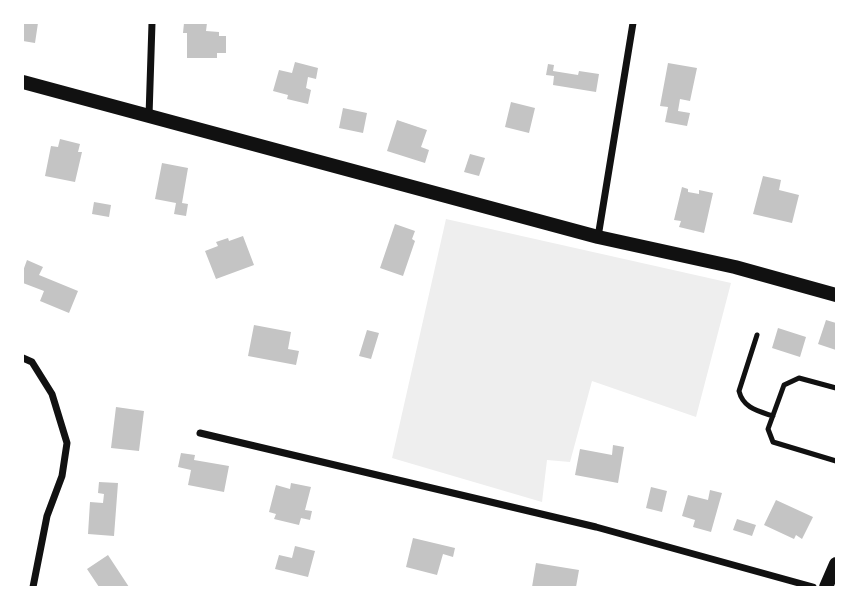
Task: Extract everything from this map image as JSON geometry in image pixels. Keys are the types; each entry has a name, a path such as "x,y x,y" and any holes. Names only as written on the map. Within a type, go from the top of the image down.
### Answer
{"main road":[{"path":"23,82 598,237 735,267 836,295"},
{"path":"826,587 836,564"}],"street":[{"path":"149,117 152,23"},
{"path":"598,237 633,23"},
{"path":"23,358 32,362 52,394 67,443 62,476 47,516 33,587"},
{"path":"200,433 596,527 813,587"}],"lane":[{"path":"757,335 739,391 741,400 747,406 773,416"},
{"path":"836,388 799,378 784,385 768,429 773,442 836,461"}],"shaded area":[{"path":"446,219 731,283 696,417 592,381 570,462 547,460 542,502 392,458"}],"building":[{"path":"23,23 38,23 35,43 23,41"},
{"path":"184,23 207,23 206,31 219,32 219,36 226,36 226,53 217,53 217,58 187,58 187,33 183,33"},
{"path":"295,62 318,68 316,79 308,77 306,88 311,90 308,104 287,99 288,95 273,91 279,70 292,73"},
{"path":"668,63 697,68 690,101 680,99 678,111 690,113 687,126 665,122 668,107 660,106"},
{"path":"548,64 554,65 553,71 578,75 579,71 599,74 596,92 553,85 554,76 546,75"},
{"path":"511,102 535,108 529,133 505,127"},
{"path":"343,108 367,113 363,133 339,128"},
{"path":"397,120 427,130 421,147 429,150 425,163 387,151"},
{"path":"60,139 80,144 78,152 82,152 75,182 45,176 51,146 58,147"},
{"path":"470,154 485,158 479,176 464,172"},
{"path":"162,163 188,168 182,203 188,204 186,216 174,214 176,203 155,199"},
{"path":"763,176 781,180 779,190 799,195 792,223 753,214"},
{"path":"682,187 688,189 688,192 699,194 699,190 713,193 704,233 679,227 681,221 674,220"},
{"path":"94,202 111,205 109,217 92,214"},
{"path":"395,224 415,231 412,239 415,241 403,276 380,268"},
{"path":"243,236 254,265 216,279 205,251 218,246 216,242"},
{"path":"27,260 43,267 39,275 78,291 69,313 40,301 44,291 23,283"},
{"path":"826,320 836,323 836,350 818,344"},
{"path":"254,325 291,332 288,349 299,351 296,365 248,356"},
{"path":"778,328 806,337 800,357 772,348"},
{"path":"367,330 379,333 371,359 359,356"},
{"path":"116,407 144,411 139,451 111,448"},
{"path":"613,445 624,447 618,483 575,475 580,449 612,455"},
{"path":"181,453 195,455 194,460 229,466 224,492 188,485 191,470 178,467"},
{"path":"99,482 118,483 114,536 88,534 90,502 103,503 104,494 98,493"},
{"path":"291,483 311,487 305,510 312,511 310,520 301,518 299,525 274,519 276,514 269,512 276,485 290,489"},
{"path":"651,487 667,491 662,512 646,508"},
{"path":"710,490 722,493 711,532 693,527 695,520 682,516 688,495 708,500"},
{"path":"776,500 813,517 802,539 796,535 794,539 764,525"},
{"path":"737,519 756,525 752,536 733,530"},
{"path":"413,538 455,548 453,557 443,554 437,575 406,567"},
{"path":"295,546 315,551 308,577 275,569 279,555 292,558"},
{"path":"108,555 129,587 99,587 87,569"},
{"path":"536,563 579,570 576,587 532,587"}]}
